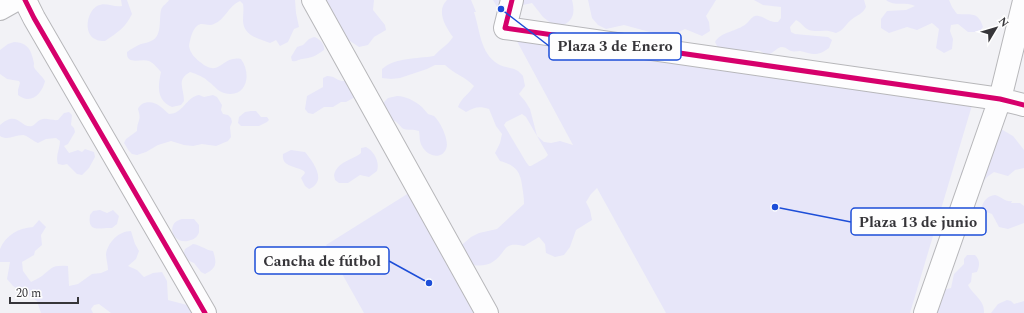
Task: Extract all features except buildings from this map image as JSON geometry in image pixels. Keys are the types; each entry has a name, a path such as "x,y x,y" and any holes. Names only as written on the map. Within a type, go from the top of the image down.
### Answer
{"street":[{"path":"0,9 16,0"},
{"path":"26,0 34,18 205,313"},
{"path":"313,0 487,313"},
{"path":"512,0 505,28 1000,99 1024,105"},
{"path":"925,313 1000,99 1024,1"}],"shaded area":[{"path":"121,0 127,0 132,14 127,23 105,41 95,39 91,36 88,28 91,13 97,6 103,4 122,6"},
{"path":"169,0 295,0 299,27 294,29 288,42 280,46 276,40 270,43 256,38 246,30 243,20 243,4 240,1 232,6 218,22 212,25 199,25 195,28 189,44 190,51 193,55 207,67 212,68 217,67 229,60 241,59 247,78 242,89 232,94 224,93 218,90 203,77 190,72 183,78 182,81 184,101 181,105 172,107 163,101 159,92 161,72 149,61 135,61 129,59 127,56 127,52 156,38 159,30 162,7"},
{"path":"308,0 374,0 373,10 385,25 386,30 374,37 368,45 359,47 344,37"},
{"path":"447,0 471,0 476,12 474,12 482,41 488,54 498,64 517,70 523,76 525,86 519,94 530,109 537,136 544,142 551,143 560,141 573,145 512,32 973,102 910,313 666,313 597,188 586,202 590,210 592,220 576,230 570,247 564,255 555,257 546,253 545,244 539,237 524,246 508,246 498,258 488,264 477,266 466,264 457,249 471,237 479,233 497,229 524,204 520,175 513,166 500,161 495,153 500,143 502,134 496,126 489,109 477,108 466,112 458,107 461,101 474,86 445,65 435,65 400,78 382,78 382,69 388,65 400,60 434,56 451,40 453,37 447,28 442,14 444,4","holes":["522,114 526,117 548,155 529,166 504,125 506,122"]},
{"path":"493,0 572,0 573,14 569,21 557,28 543,17 532,3 514,7 503,17"},
{"path":"588,0 716,0 706,16 709,22 710,31 702,36 685,29 668,37 624,25 606,29 598,25 592,18"},
{"path":"754,0 864,0 866,7 862,13 836,33 809,30 796,20 790,27 791,32 795,34 828,37 832,40 829,48 818,54 790,51 785,47 782,47 769,54 756,51 743,57 719,50 715,42 717,39 743,26 751,18 760,16 774,22 778,22 781,18 781,7 763,5"},
{"path":"886,0 949,0 957,14 970,14 976,16 979,18 983,27 979,32 968,32 958,24 951,25 950,31 953,39 952,49 944,53 936,48 939,29 932,23 917,30 907,27 889,33 881,28 881,19 887,11 906,10 915,6 893,3"},
{"path":"314,37 321,42 324,46 324,50 311,57 292,61 291,57 297,47 303,45 309,39"},
{"path":"14,42 26,45 30,50 35,69 45,81 39,94 35,97 27,99 18,95 19,81 7,79 0,74 0,50 8,44"},
{"path":"327,76 341,81 348,81 355,97 346,102 341,102 333,107 324,107 313,114 308,113 305,109 307,96 323,87 323,78"},
{"path":"199,95 204,97 213,95 217,97 222,105 221,110 223,114 228,115 231,118 231,137 228,141 216,146 202,144 193,146 171,141 158,145 137,155 132,154 129,151 124,143 126,139 137,131 139,118 138,109 142,104 148,102 158,105 169,114 178,111 191,99"},
{"path":"397,96 413,101 422,107 428,114 434,116 446,136 447,145 444,153 437,156 430,154 421,144 419,131 404,129 395,121 387,120 381,105 388,98"},
{"path":"256,111 261,117 267,117 269,120 259,126 241,126 238,123 239,117 245,112"},
{"path":"69,112 72,115 71,125 75,132 68,144 64,146 69,153 78,150 82,152 85,149 94,152 95,157 89,168 82,175 77,174 67,164 58,164 57,158 60,141 56,138 46,139 38,143 23,135 8,138 0,136 0,125 11,119 15,119 28,126 32,126 42,119 58,120 64,113"},
{"path":"1001,129 1013,136 1024,150 1024,168 1015,170 1008,176 994,172 987,177 981,185 962,181 961,172"},
{"path":"366,147 372,151 376,157 378,164 377,171 369,177 360,175 348,183 339,183 335,180 334,175 338,167 361,153 361,148"},
{"path":"291,150 305,152 312,161 318,176 318,181 315,186 309,189 305,186 301,178 305,173 304,171 290,166 284,161 283,154"},
{"path":"412,191 476,313 364,313 326,245"},
{"path":"995,195 1005,200 1012,201 1011,203 1020,203 1024,206 1024,223 1008,229 999,227 992,214 984,211 982,206 990,196"},
{"path":"100,210 107,213 113,210 119,216 117,224 112,228 93,227 90,221 90,215 93,211"},
{"path":"182,219 194,219 199,225 199,233 194,239 185,241 179,240 173,234 173,225 176,221"},
{"path":"39,220 46,227 41,235 42,245 35,251 34,255 22,262 23,271 31,282 56,266 68,266 69,286 78,284 92,274 101,273 108,270 106,254 109,245 118,235 131,231 139,251 136,259 128,266 137,270 144,277 153,273 162,272 167,281 168,300 187,305 192,313 111,313 99,304 94,305 91,309 93,313 41,313 37,301 13,286 7,279 10,262 0,262 0,249 9,236 22,229 33,227"},
{"path":"193,244 213,251 215,265 212,270 205,274 183,255 185,249"},
{"path":"967,255 975,255 979,261 977,272 972,273 971,282 968,285 981,301 984,308 984,313 935,313 942,290 951,288 954,274 964,264 964,259"},
{"path":"1007,300 1014,304 1024,301 1024,313 991,313 998,304"}],"cycle path":[{"path":"25,0 205,313"},
{"path":"512,0 505,28 1000,99 1024,105"}],"place":[{"name":"Plaza 3 de Enero","path":"501,9"},
{"name":"Plaza 13 de junio","path":"775,207"},
{"name":"Cancha de fútbol","path":"429,283"}]}
